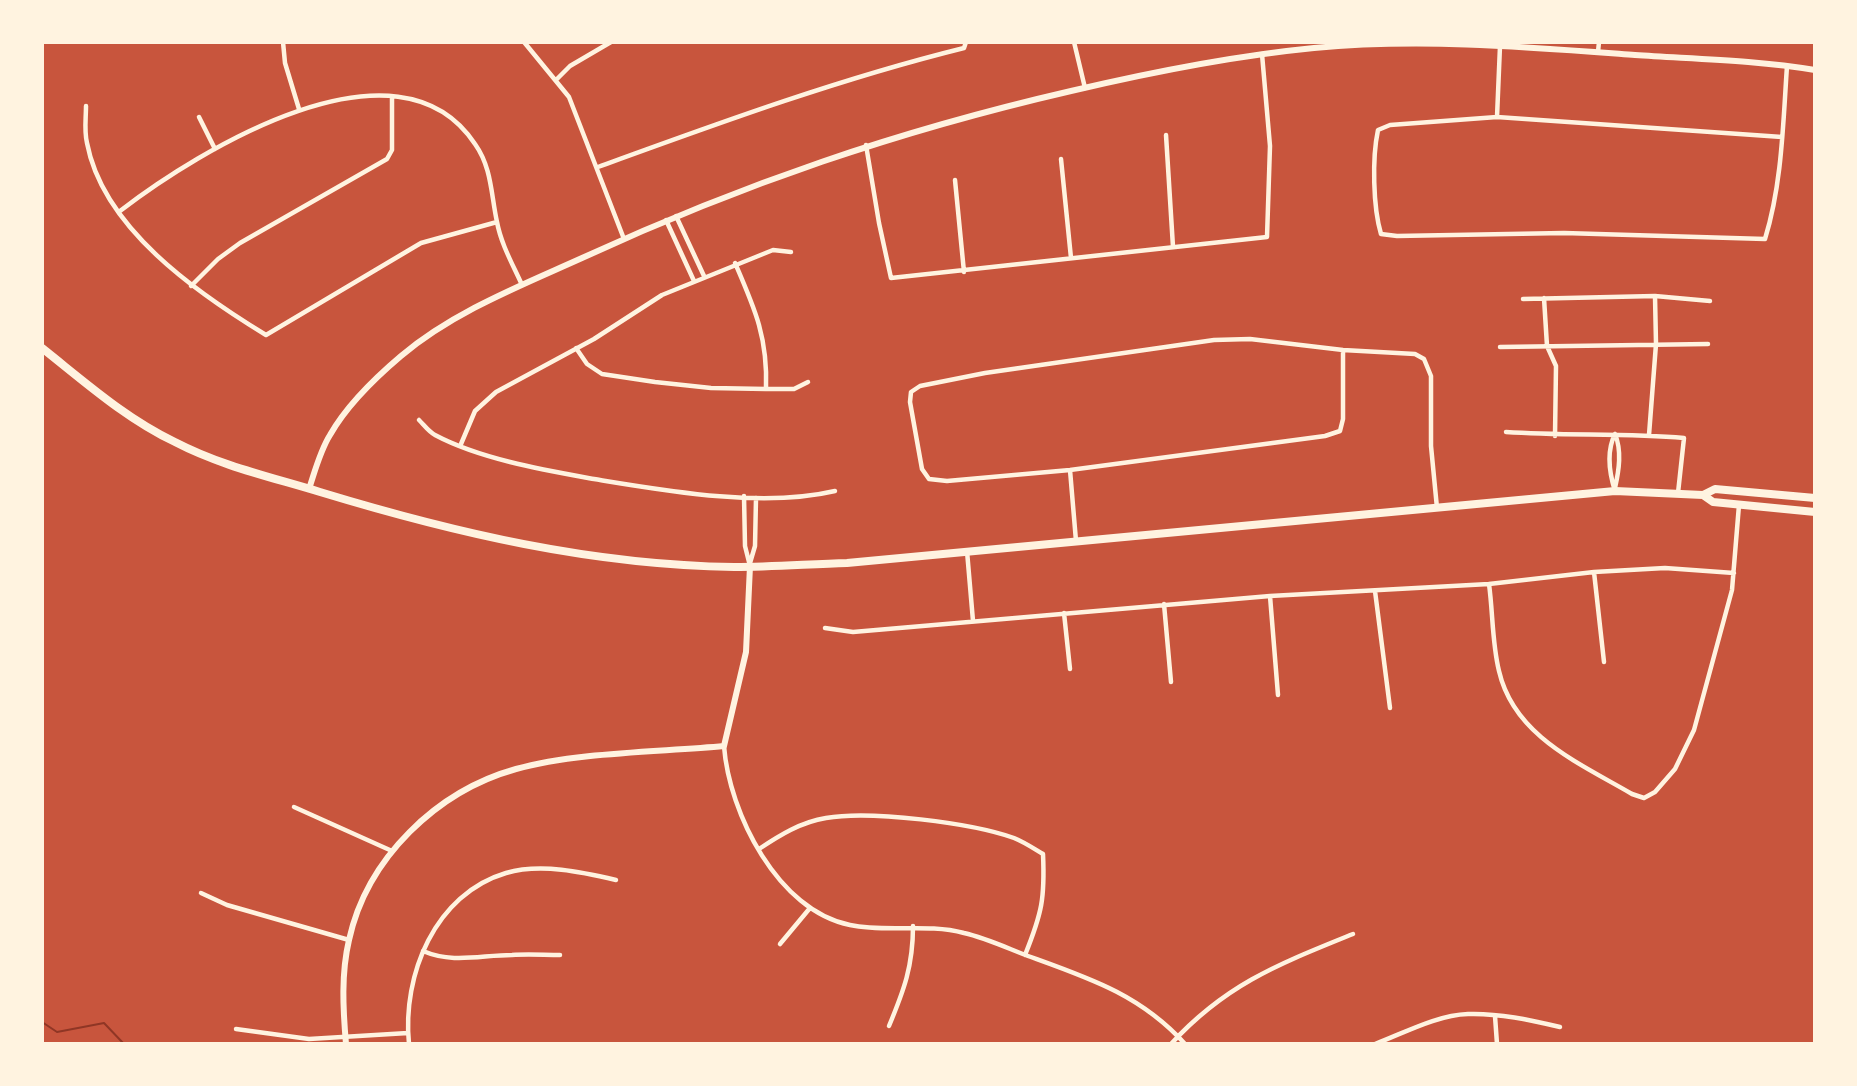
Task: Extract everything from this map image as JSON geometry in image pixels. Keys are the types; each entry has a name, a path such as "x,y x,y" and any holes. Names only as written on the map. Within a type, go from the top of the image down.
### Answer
{"main road":[{"path":"42,348 118,409 174,442 218,462 442,527 528,545 631,560 750,566 847,562 1615,491 1702,495 1713,502 1815,512"},
{"path":"1702,495 1715,489 1815,498"},
{"path":"1739,505 1761,493"}],"street":[{"path":"283,42 285,63 299,109"},
{"path":"524,42 557,79 578,114 624,239"},
{"path":"557,79 584,56 611,42"},
{"path":"1074,42 1085,88"},
{"path":"309,489 329,436 350,405 429,335 522,285 676,215 760,182 866,145 1085,88 1182,66 1262,54 1349,45 1421,42 1500,46 1815,69"},
{"path":"1598,52 1599,42"},
{"path":"598,167 770,105 888,66 965,45"},
{"path":"1497,117 1500,46"},
{"path":"866,145 891,278 963,272 1267,237 1270,146 1262,54"},
{"path":"1782,137 1497,117 1390,125 1378,130 1375,143 1376,220 1381,234 1564,233 1765,239 1774,208 1782,137 1787,66"},
{"path":"191,286 218,259 240,243 387,159 392,150 392,97"},
{"path":"120,211 161,179 245,132 299,109 343,98 414,99 459,123 486,163 497,222 522,285"},
{"path":"86,106 86,142 95,169 120,211 155,256 191,286 266,335 422,243 497,222"},
{"path":"199,117 215,149"},
{"path":"1166,135 1173,247"},
{"path":"1060,159 1071,258"},
{"path":"955,180 963,272"},
{"path":"676,215 704,276"},
{"path":"666,220 694,280"},
{"path":"461,444 476,411 496,392 576,348 662,295 735,263 772,250 791,252"},
{"path":"735,263 761,324 767,362 765,389"},
{"path":"1649,435 1656,344 1655,296"},
{"path":"1523,299 1655,296 1710,301"},
{"path":"1544,298 1547,346 1556,366 1555,436"},
{"path":"1343,350 1343,419 1340,432 1314,438 1070,470 947,481 929,479 922,469 910,402 911,392 920,386 985,373 1214,340 1250,339 1343,350 1408,354 1424,359 1431,376 1431,446 1437,508"},
{"path":"1500,346 1708,344"},
{"path":"576,348 587,364 602,374 711,388 794,388 808,382"},
{"path":"419,420 434,435 536,468 665,491 756,498 811,497 835,492"},
{"path":"1506,432 1555,436 1602,437 1615,434 1684,438 1678,493"},
{"path":"1615,434 1619,443 1619,472 1615,491"},
{"path":"1615,434 1610,443 1609,474 1615,491"},
{"path":"1070,470 1076,541"},
{"path":"744,496 745,546 750,566"},
{"path":"756,498 746,652 724,746 731,790 746,828 782,882 810,908 831,920 852,926 913,926 965,933 1121,992 1161,1020 1185,1044"},
{"path":"1490,584 1498,668 1512,705 1547,743 1632,794 1644,798 1655,792 1675,769 1688,747 1729,606 1739,505"},
{"path":"967,551 973,621"},
{"path":"825,628 853,632 1270,596 1490,584 1594,572 1665,568 1734,573"},
{"path":"1594,572 1604,662"},
{"path":"1376,591 1390,708"},
{"path":"1270,596 1278,695"},
{"path":"1164,604 1171,682"},
{"path":"1064,613 1071,669"},
{"path":"346,1041 343,993 349,940 360,903 392,851 428,814 485,780 518,768 571,760 724,746"},
{"path":"294,807 392,851"},
{"path":"759,849 792,828 826,818 884,816 981,829 1015,839 1042,854 1045,895 1037,927 1025,955"},
{"path":"409,1044 414,973 436,927 456,902 478,885 507,873 537,870 578,872 616,880"},
{"path":"201,893 227,905 349,940"},
{"path":"780,944 810,908"},
{"path":"889,1026 908,981 913,954 913,926"},
{"path":"1171,1044 1191,1021 1225,994 1255,976 1353,934"},
{"path":"423,951 436,957 459,959 511,955 560,955"},
{"path":"1375,1044 1441,1020 1467,1014 1525,1018 1560,1027"},
{"path":"1495,1016 1497,1044"},
{"path":"236,1029 309,1039 346,1041 408,1033"}],"waterway":[{"path":"42,1022 57,1032 104,1023 124,1044"}]}
